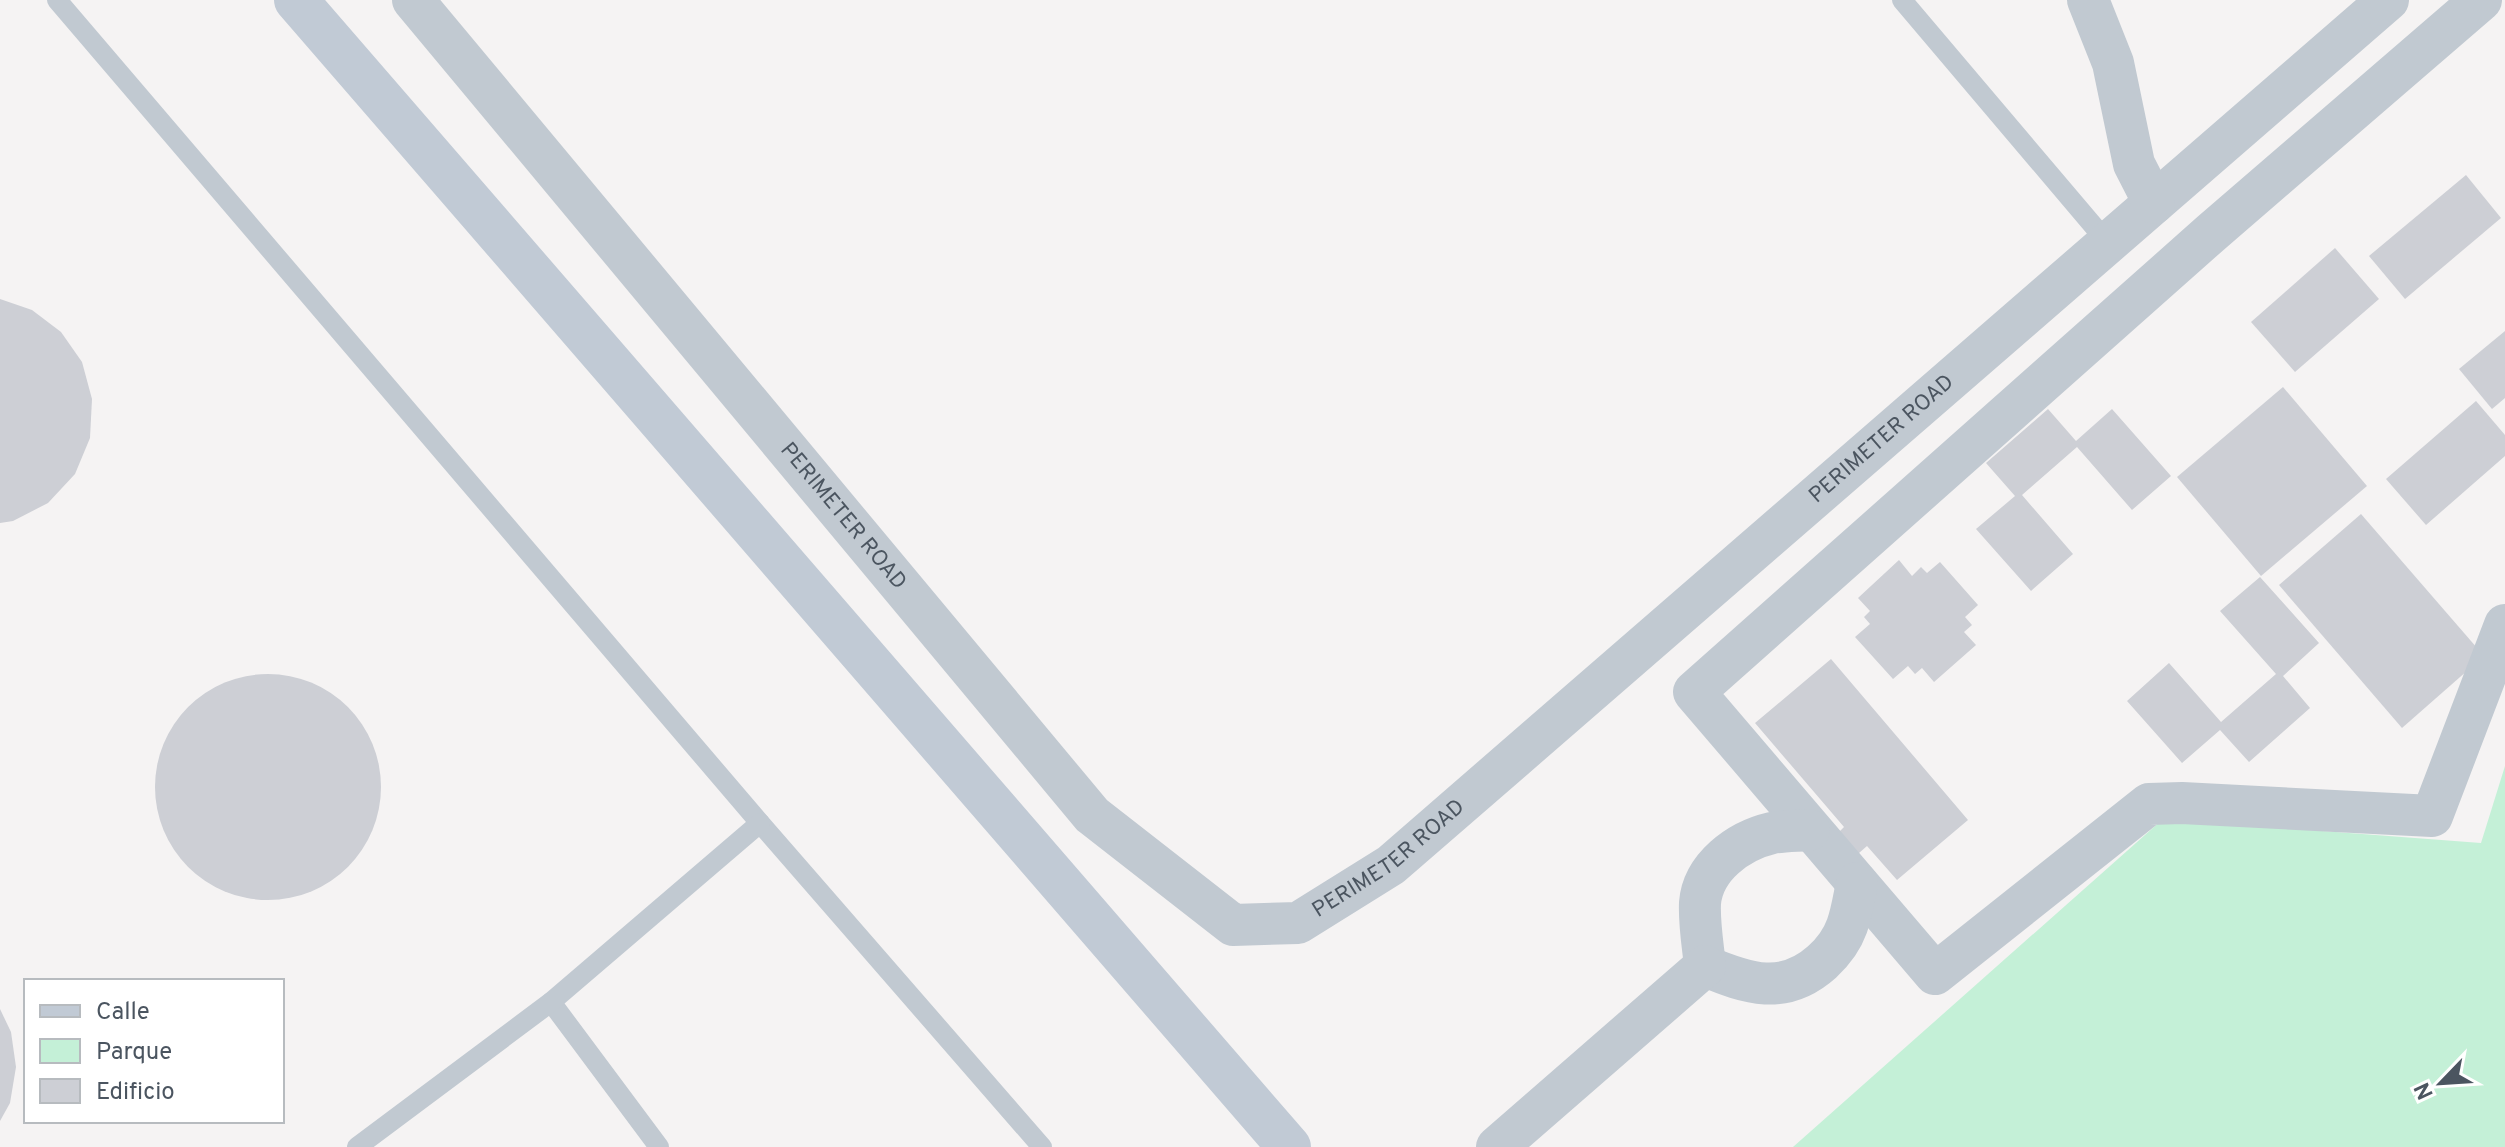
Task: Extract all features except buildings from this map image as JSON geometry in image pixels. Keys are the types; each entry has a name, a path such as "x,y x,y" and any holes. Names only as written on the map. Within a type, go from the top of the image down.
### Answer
{"street":[{"path":"296,0 1289,1147"},
{"name":"PERIMETER ROAD","path":"413,0 1092,815 1233,925 1298,923 1391,865 2388,0"},
{"path":"2088,0 2113,63 2134,164 2154,203"},
{"path":"2481,0 2211,233 1694,692 1935,974 2149,804 2432,816 2505,625"},
{"path":"1705,966 1700,906 1710,875 1736,848 1773,833 1809,830"},
{"path":"1705,966 1756,983 1772,984 1787,983 1810,972 1842,938 1857,883"},
{"path":"1497,1147 1705,966"}],"lane":[{"path":"57,0 760,823 1042,1147"},
{"path":"1902,0 2108,243"},
{"path":"357,1147 551,1002 760,823"},
{"path":"551,1002 659,1147"}],"green space":[{"path":"2505,766 2505,1147 1793,1147 2163,819 2481,843"}]}
